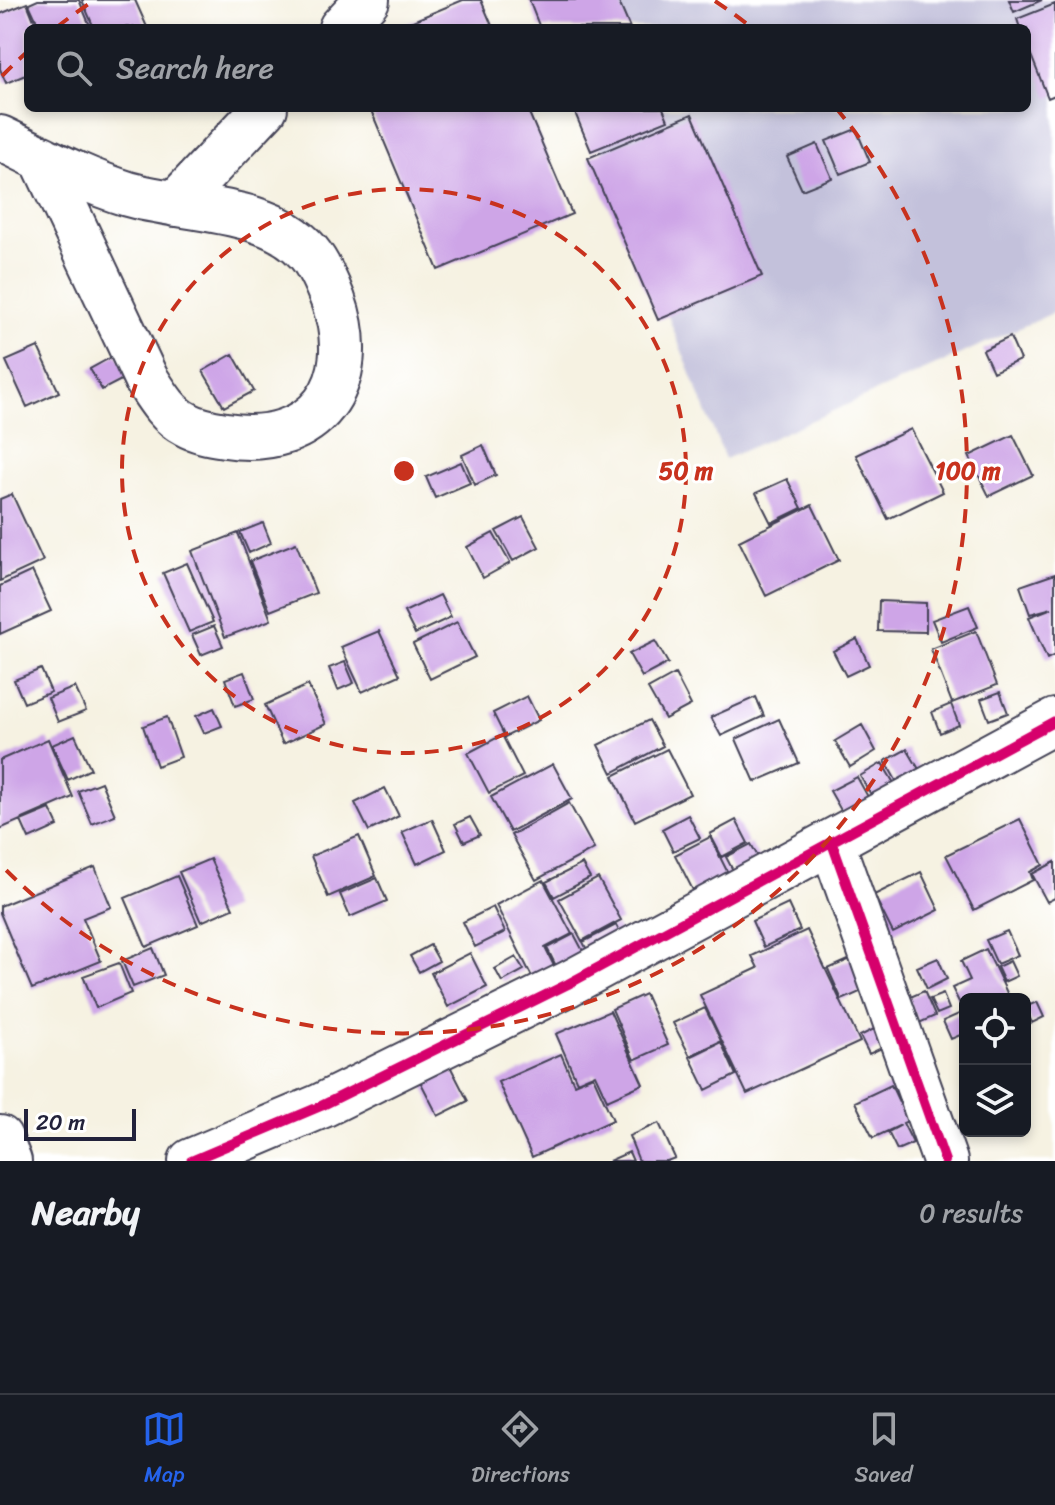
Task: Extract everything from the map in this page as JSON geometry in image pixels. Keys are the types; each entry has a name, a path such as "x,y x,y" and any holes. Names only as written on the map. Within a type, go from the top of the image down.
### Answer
{"street":[{"path":"345,24 367,0"},
{"path":"175,204 261,112"},
{"path":"0,138 98,184 175,204 265,222 288,233 310,253 341,321 343,354 338,378 325,406 308,421 286,432 265,437 206,432 184,424 165,407 146,379 42,158"},
{"path":"191,1161 321,1106 554,991 1055,721"},
{"path":"832,843 945,1161"},
{"path":"0,1138 9,1161"}],"shaded area":[{"path":"542,0 1055,0 1055,312 725,459 587,112 1031,112 1031,24 551,24"}],"building":[{"path":"38,0 79,0 89,24 38,24 29,4"},
{"path":"82,0 135,0 146,24 92,24"},
{"path":"463,0 481,0 491,24 406,24"},
{"path":"529,0 618,0 628,24 538,24"},
{"path":"1009,0 1042,0 1014,12"},
{"path":"27,3 35,24 24,24 24,76 6,83 0,69 0,14"},
{"path":"1055,4 1055,95 1048,98 1031,55 1031,24 1019,24 1017,19"},
{"path":"372,112 529,112 572,214 438,270"},
{"path":"575,112 665,112 668,120 591,151"},
{"path":"692,114 762,276 658,320 588,158"},
{"path":"856,129 870,162 840,174 826,141"},
{"path":"817,144 832,178 802,190 787,157"},
{"path":"1010,337 1020,360 993,372 983,350"},
{"path":"38,347 59,392 27,407 6,361"},
{"path":"117,354 129,376 102,390 90,369"},
{"path":"233,354 254,391 224,407 203,371"},
{"path":"911,429 943,492 888,519 856,455"},
{"path":"1013,435 1033,475 989,496 969,456"},
{"path":"483,445 496,475 475,485 462,455"},
{"path":"461,462 470,483 435,498 426,477"},
{"path":"787,479 802,508 771,523 756,493"},
{"path":"12,494 43,561 0,581 0,499"},
{"path":"812,505 839,560 766,596 739,541"},
{"path":"523,517 539,547 513,561 496,531"},
{"path":"263,523 271,543 249,553 240,532"},
{"path":"238,533 271,620 225,637 192,551"},
{"path":"493,533 510,563 483,578 467,547"},
{"path":"296,543 316,593 270,611 250,561"},
{"path":"187,563 213,622 189,632 163,573"},
{"path":"32,571 51,611 0,634 0,586"},
{"path":"1055,574 1055,655 1047,659 1029,617 1052,608 1030,614 1020,586"},
{"path":"440,595 451,617 415,634 404,612"},
{"path":"879,601 926,603 926,632 878,631"},
{"path":"969,606 978,627 941,642 932,620"},
{"path":"457,622 475,657 430,679 413,644"},
{"path":"214,626 223,646 201,655 192,635"},
{"path":"379,631 400,675 362,692 341,647"},
{"path":"976,631 997,685 952,703 931,649"},
{"path":"857,639 869,665 846,676 833,651"},
{"path":"655,641 668,663 642,677 629,654"},
{"path":"345,662 354,683 338,690 329,668"},
{"path":"41,669 51,692 24,703 14,680"},
{"path":"244,672 254,699 235,706 225,679"},
{"path":"675,674 691,705 665,719 648,689"},
{"path":"308,685 326,724 283,744 265,705"},
{"path":"75,687 86,711 58,722 48,698"},
{"path":"1000,692 1008,713 989,720 981,699"},
{"path":"527,696 539,720 505,737 493,713"},
{"path":"756,697 764,716 721,736 711,717"},
{"path":"951,704 959,725 940,733 932,712"},
{"path":"214,708 222,726 204,733 196,716"},
{"path":"167,717 181,757 157,766 143,726"},
{"path":"779,719 799,763 755,782 736,739"},
{"path":"649,720 663,746 612,773 598,745"},
{"path":"862,725 876,751 850,767 835,741"},
{"path":"75,735 91,769 68,780 52,745"},
{"path":"502,735 523,776 489,793 468,753"},
{"path":"48,739 73,797 0,829 0,760"},
{"path":"667,749 690,794 635,821 613,776"},
{"path":"907,749 923,776 901,789 885,761"},
{"path":"882,763 898,790 876,803 860,776"},
{"path":"553,764 572,799 510,832 491,797"},
{"path":"857,777 873,806 847,821 830,791"},
{"path":"101,782 115,815 92,824 78,791"},
{"path":"385,788 399,816 369,831 355,803"},
{"path":"569,803 594,849 536,880 511,835"},
{"path":"50,809 58,826 29,839 21,821"},
{"path":"688,815 700,838 673,851 662,829"},
{"path":"470,817 480,835 464,842 455,824"},
{"path":"432,819 446,850 417,864 402,832"},
{"path":"1020,819 1043,865 1030,872 1033,880 974,910 946,855"},
{"path":"736,820 748,843 722,857 710,834"},
{"path":"359,836 376,876 328,897 311,856"},
{"path":"710,837 736,889 701,906 675,855"},
{"path":"751,844 767,873 741,886 726,857"},
{"path":"210,859 233,908 201,922 179,872"},
{"path":"1055,862 1055,898 1047,902 1032,874"},
{"path":"582,864 590,878 554,897 546,882"},
{"path":"95,867 111,907 83,918 101,961 32,989 0,913 0,906"},
{"path":"921,872 939,910 893,933 874,895"},
{"path":"177,876 198,925 146,947 125,898"},
{"path":"377,878 387,901 350,917 340,894"},
{"path":"598,878 621,920 582,941 559,899"},
{"path":"543,880 572,934 545,948 556,970 534,981 496,905"},
{"path":"788,904 800,930 764,947 752,921"},
{"path":"493,907 505,932 475,947 463,922"},
{"path":"616,925 629,950 595,966 583,942"},
{"path":"807,930 860,1042 747,1094 700,995 758,968 752,956"},
{"path":"1007,931 1018,955 997,964 986,940"},
{"path":"574,934 592,968 564,982 547,948"},
{"path":"430,945 439,961 419,972 410,956"},
{"path":"153,948 164,975 133,987 122,961"},
{"path":"986,949 1007,993 959,993 959,1002 952,988 970,980 961,961"},
{"path":"470,953 487,987 448,1007 431,973"},
{"path":"516,957 524,970 502,982 495,969"},
{"path":"855,957 869,988 842,1000 828,969"},
{"path":"938,958 947,979 927,989 917,967"},
{"path":"1010,961 1017,976 1004,982 997,967"},
{"path":"119,963 131,993 96,1008 83,976"},
{"path":"924,991 935,1016 919,1023 908,998"},
{"path":"645,994 668,1045 634,1060 612,1009"},
{"path":"943,994 949,1009 937,1014 930,999"},
{"path":"1037,1002 1044,1017 1032,1023 1031,1021 1031,1004"},
{"path":"705,1008 721,1041 690,1056 673,1023"},
{"path":"610,1011 643,1084 607,1100 595,1074 577,1082 556,1034"},
{"path":"959,1014 959,1036 951,1039 943,1021"},
{"path":"880,1026 888,1045 869,1054 860,1036"},
{"path":"721,1042 736,1075 706,1090 690,1057"},
{"path":"561,1054 574,1084 593,1076 613,1120 532,1157 498,1082"},
{"path":"450,1066 468,1101 438,1116 420,1081"},
{"path":"891,1085 908,1121 903,1123 913,1143 897,1150 888,1132 901,1125 873,1138 855,1102"},
{"path":"659,1123 675,1158 639,1161 629,1136"},
{"path":"629,1152 633,1161 609,1161"}],"cycle path":[{"path":"191,1161 321,1106 568,984 1055,721"},
{"path":"832,843 945,1161"}]}
